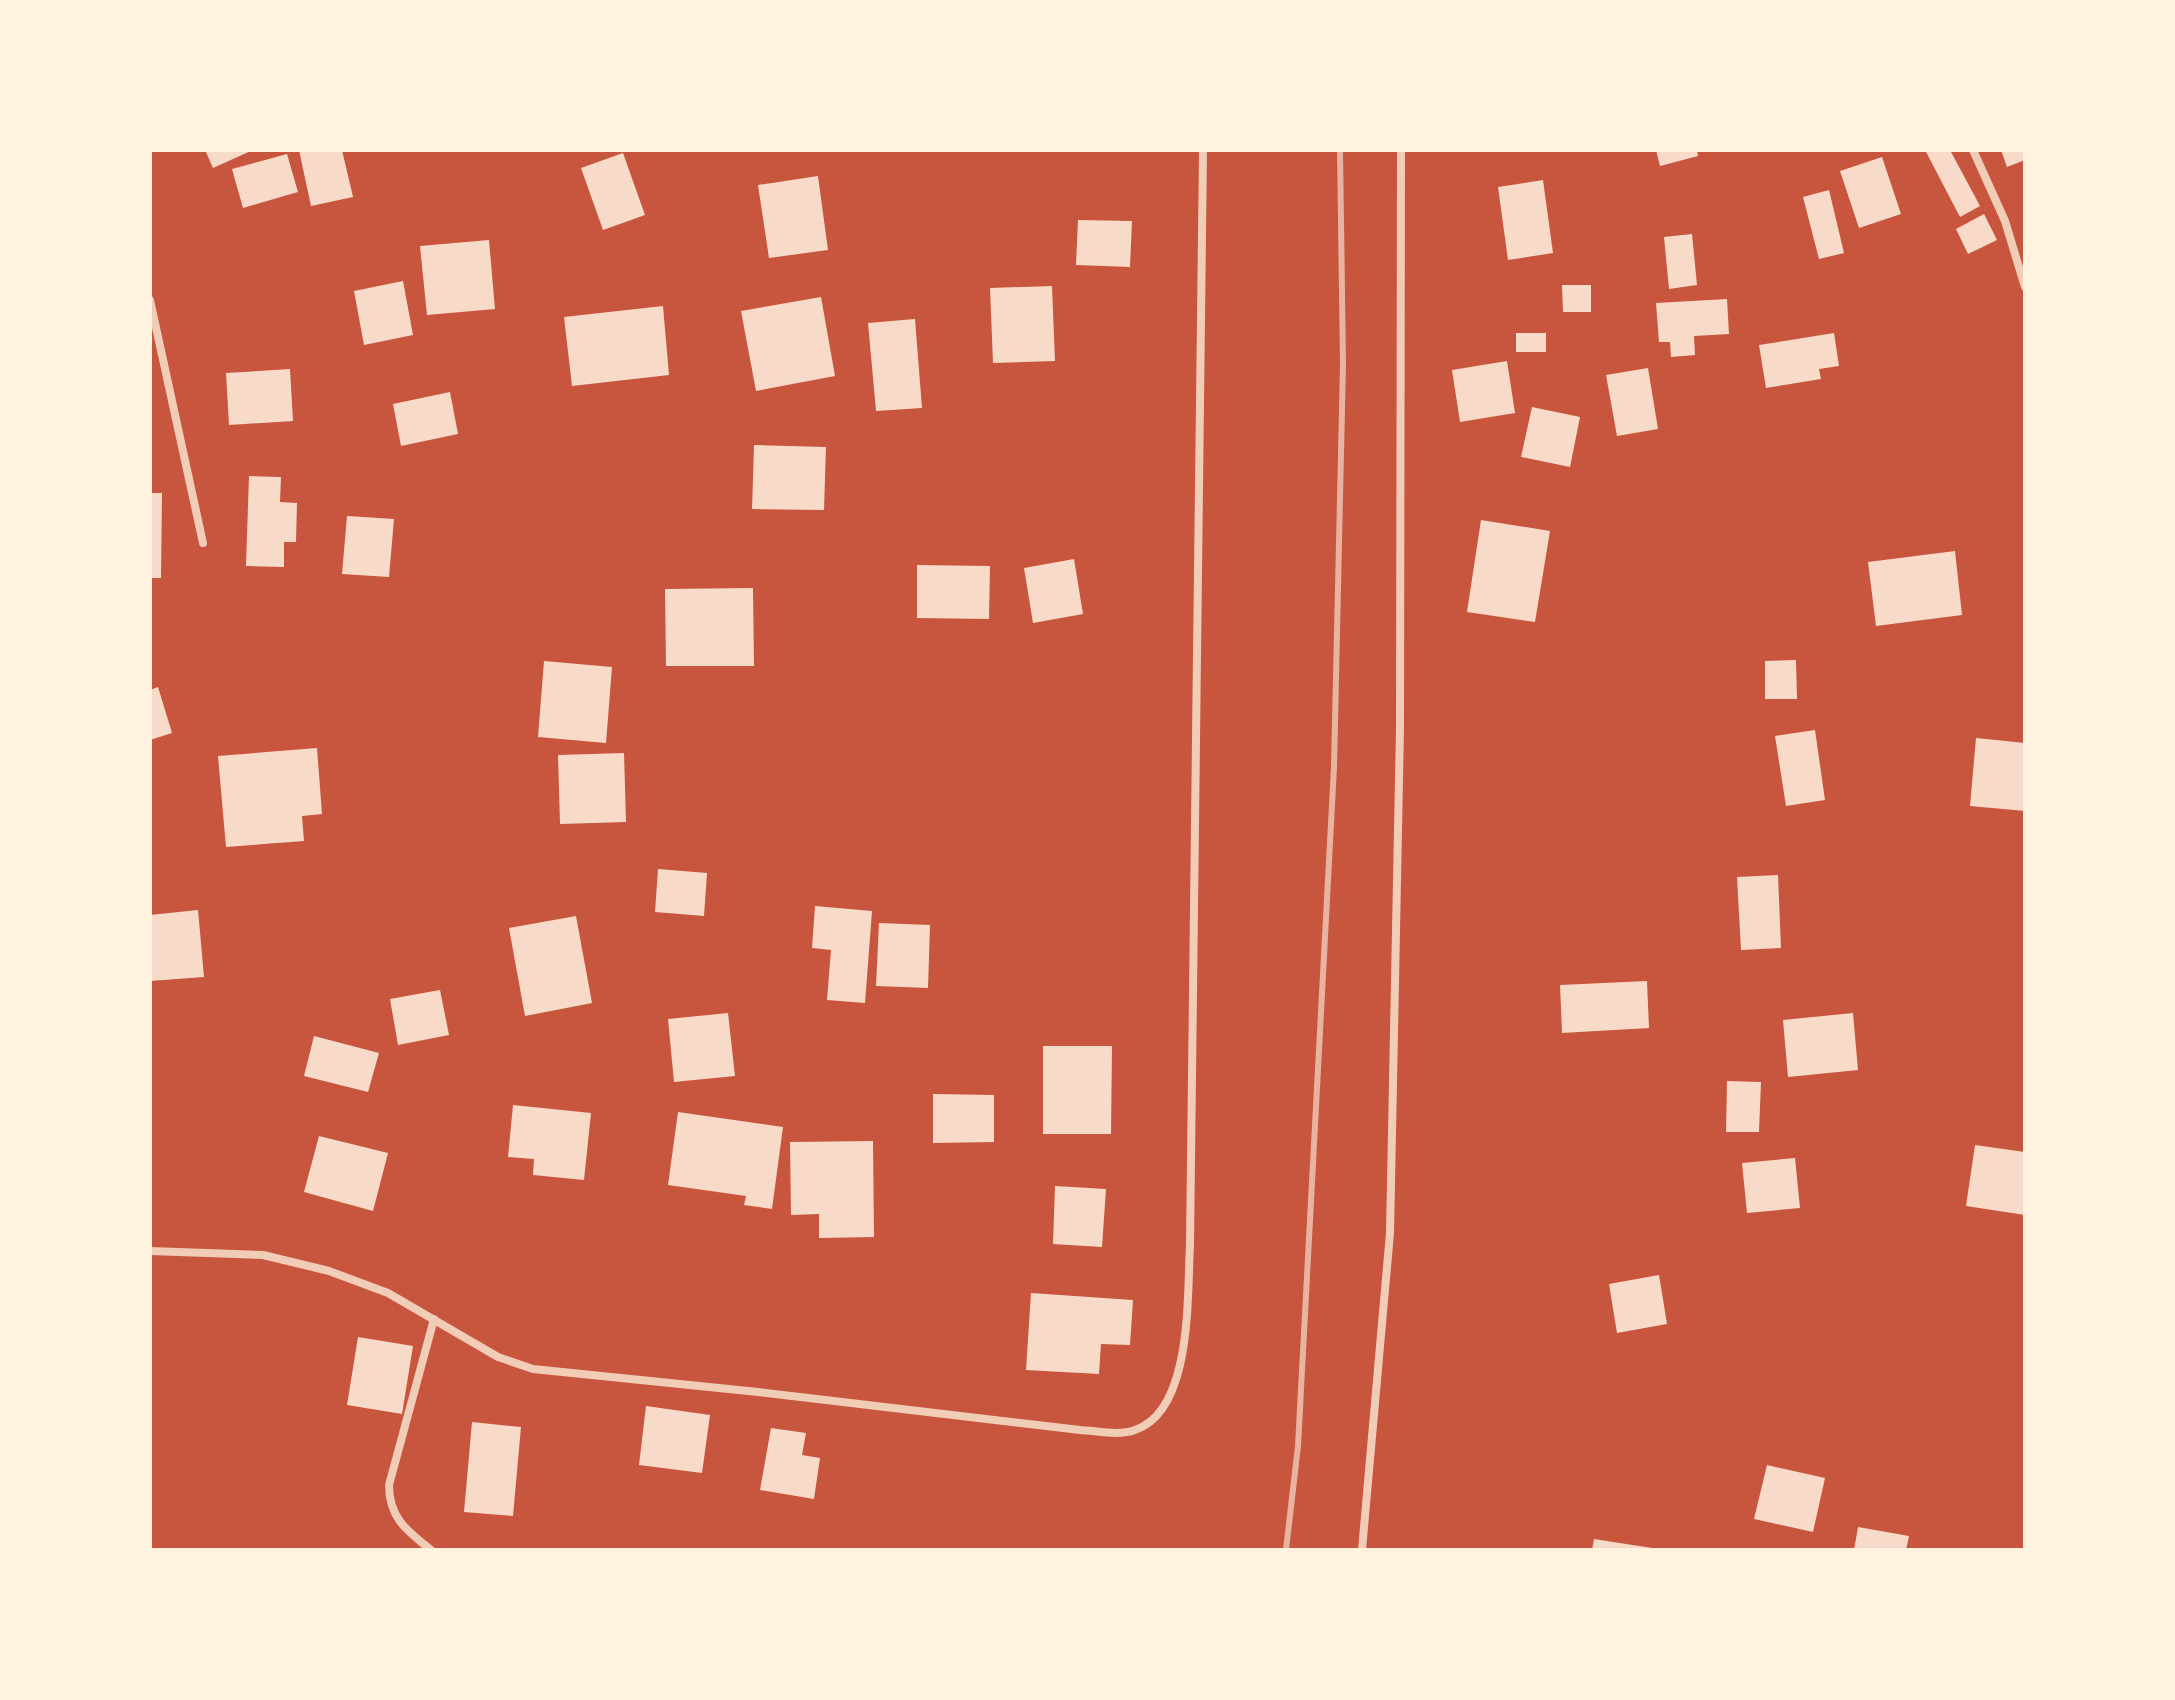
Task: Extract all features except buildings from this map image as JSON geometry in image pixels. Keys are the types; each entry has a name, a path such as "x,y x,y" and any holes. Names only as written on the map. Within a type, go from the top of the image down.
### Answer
{"street":[{"path":"150,1251 263,1255 329,1271 374,1288 498,1357 533,1369 820,1398 1080,1430 1116,1433 1136,1430 1149,1422 1171,1397 1182,1363 1190,1245 1203,150"},
{"path":"1362,1550 1390,1233 1400,713 1401,150"},
{"path":"1973,150 2005,221 2025,287"},
{"path":"150,300 203,543"},
{"path":"431,1550 403,1528 393,1514 389,1485 434,1319"}],"railway":[{"path":"1286,1550 1298,1446 1334,767 1343,364 1340,150"}]}
